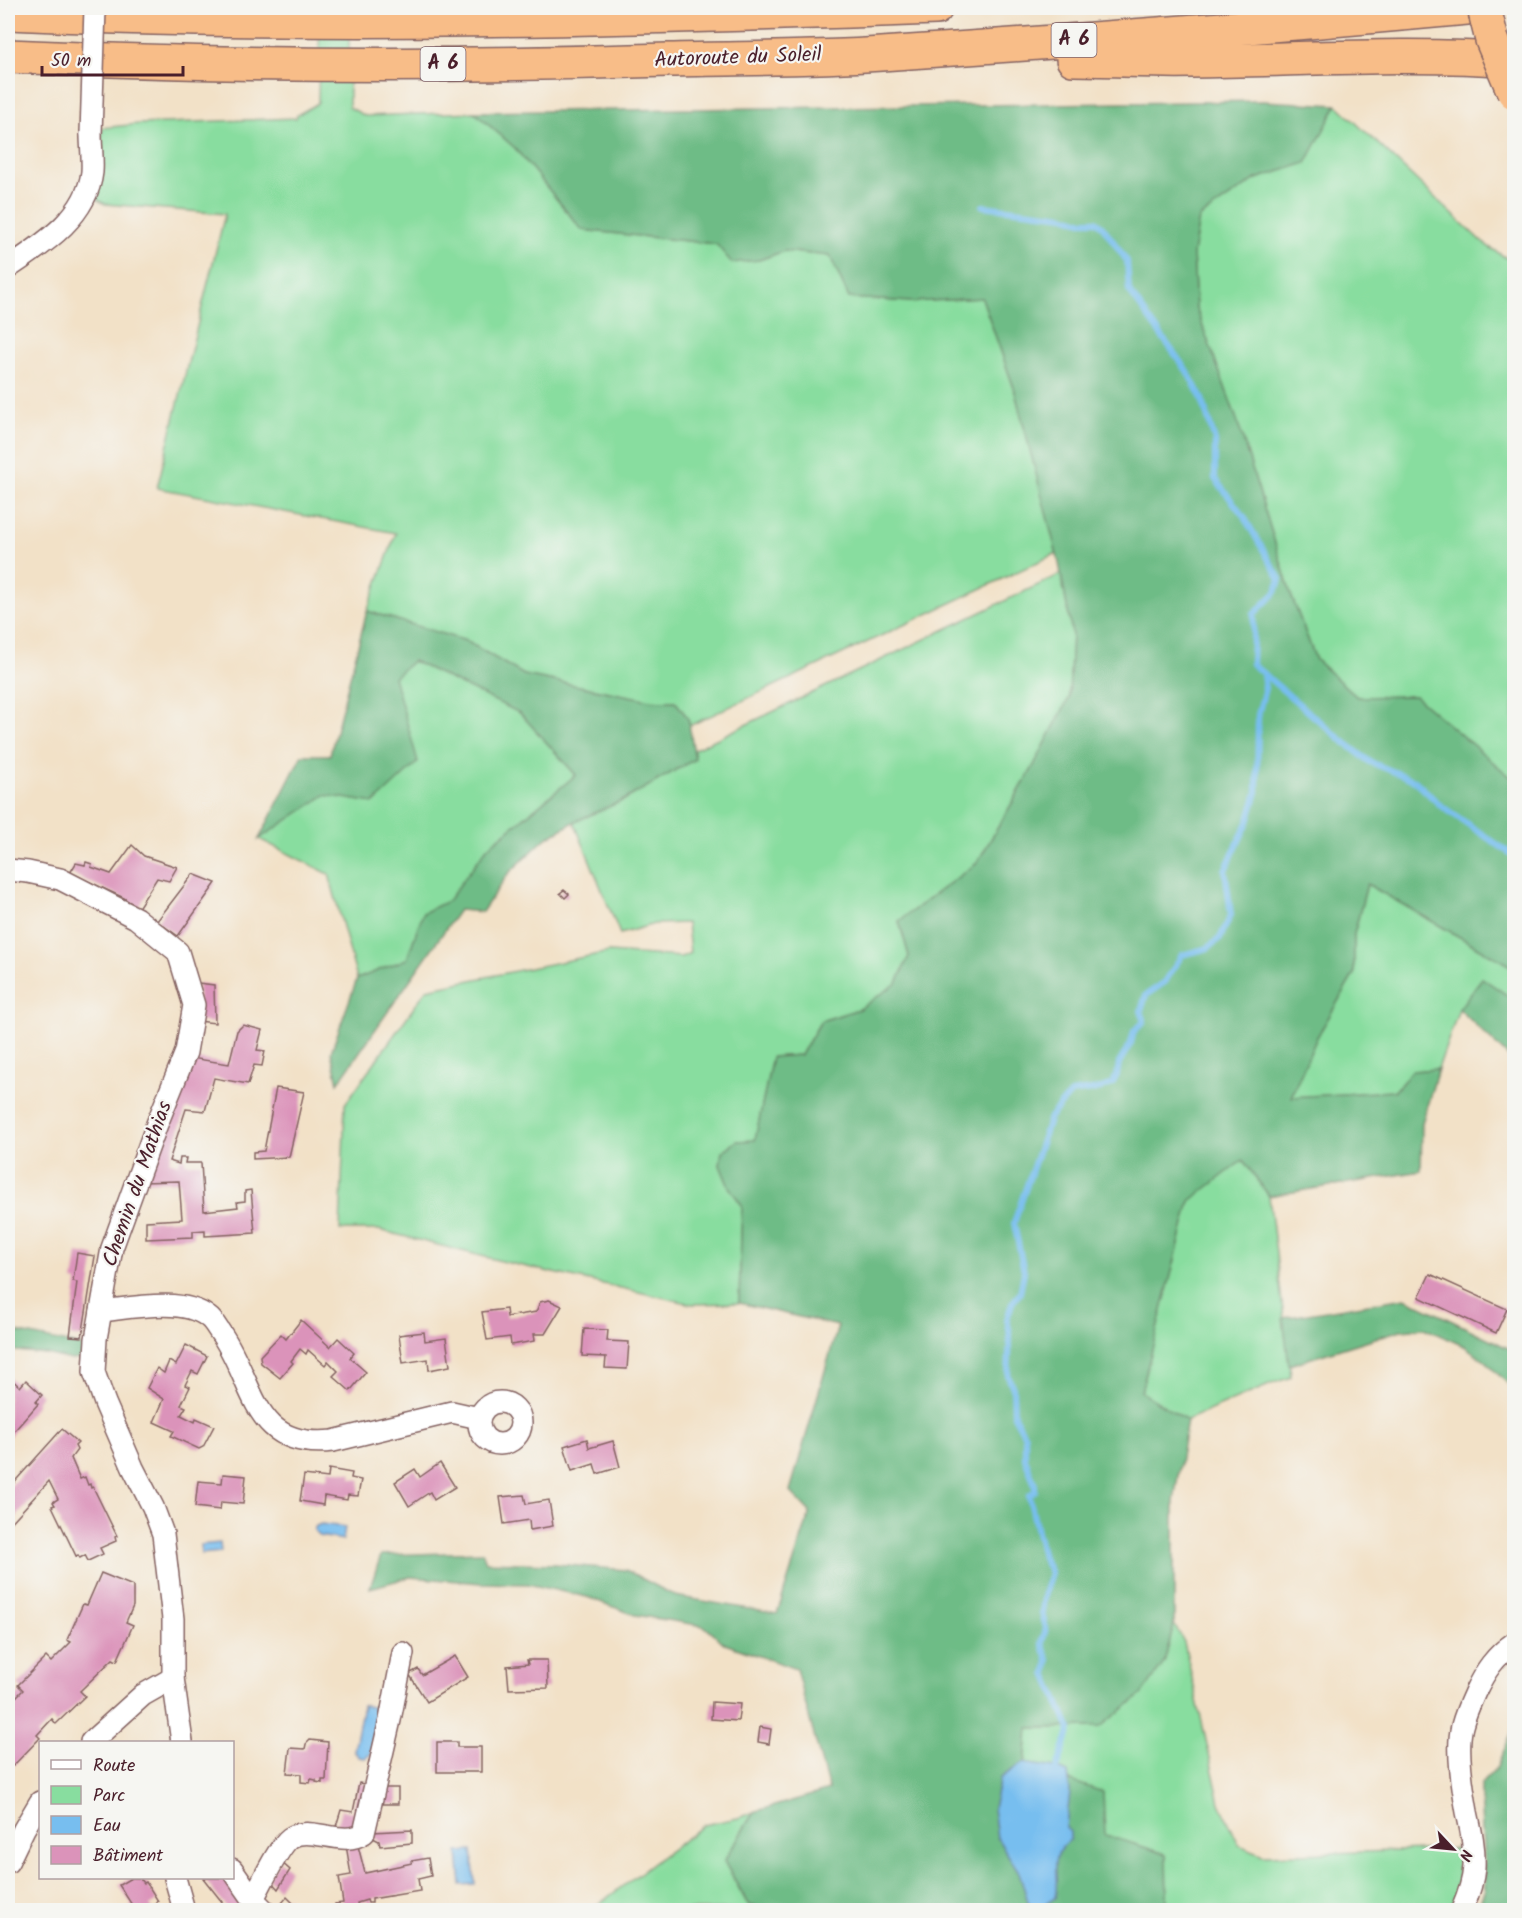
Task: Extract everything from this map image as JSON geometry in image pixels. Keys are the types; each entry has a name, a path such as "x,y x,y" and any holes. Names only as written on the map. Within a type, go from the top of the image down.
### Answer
{"highway":[{"name":"Autoroute du Soleil","path":"8,13 267,20 536,20 936,8"},
{"name":"Autoroute du Soleil","path":"8,56 246,63 424,64 565,63 879,54 1269,26 1467,8"},
{"path":"1484,8 1492,40 1515,92"},
{"path":"879,54 1189,61 1417,56 1470,56 1515,60"}],"street":[{"path":"8,268 69,222 86,196 92,173 95,8"},
{"name":"Chemin du Mathias","path":"8,870 60,879 136,918 178,952 194,1005 186,1052 156,1124 112,1248 96,1339 94,1372 105,1403 163,1534 173,1619 173,1678 182,1741"},
{"path":"101,1311 161,1304 188,1308 209,1317 231,1348 259,1412 283,1433 300,1440 316,1443 333,1441 452,1412 479,1418"},
{"path":"1462,1911 1470,1890 1474,1867 1473,1842 1460,1761 1461,1727 1486,1669 1504,1650 1515,1643"},
{"path":"259,1905 279,1853 291,1837 306,1833 337,1838 357,1838 364,1833 403,1653"},
{"path":"93,1741 143,1695 173,1678"},
{"path":"8,1862 39,1805"},
{"path":"234,1872 259,1905"},
{"path":"175,1879 184,1911"}],"green space":[{"path":"320,8 349,8 349,107 365,116 474,112 515,148 582,230 716,244 759,260 784,251 830,256 849,298 912,302 982,298 1014,388 1057,553 689,726 688,718 675,701 654,701 524,675 466,641 367,611 396,533 157,488 225,214 105,204 95,198 101,165 102,128 139,124 296,118 297,115 318,103"},
{"path":"1263,101 1337,105 1306,163 1256,179 1199,218 1193,254 1196,308 1237,420 1291,595 1316,660 1357,697 1415,696 1514,780 1514,968 1367,884 1354,934 1354,974 1317,1037 1291,1097 1395,1091 1412,1071 1438,1069 1422,1123 1421,1171 1269,1196 1243,1160 1190,1201 1141,1392 1187,1420 1174,1501 1174,1624 1164,1663 1141,1695 1100,1727 1028,1728 1025,1765 1103,1792 1105,1835 1166,1854 1167,1910 770,1910 749,1905 724,1861 754,1812 829,1790 796,1669 725,1644 704,1626 635,1615 587,1597 528,1584 410,1577 370,1588 381,1555 482,1552 486,1562 555,1564 626,1570 675,1596 777,1614 810,1512 790,1491 838,1326 739,1303 742,1205 729,1187 720,1165 722,1152 737,1141 755,1140 772,1057 801,1055 821,1021 859,1009 897,983 909,956 899,921 977,863 1031,771 1069,698 1072,633 1059,563 1014,388 982,298 912,302 849,298 830,256 784,251 759,260 732,263 716,244 582,230 515,148 474,112"},
{"path":"1337,105 1483,243 1514,263 1514,780 1415,696 1357,697 1316,660 1291,595 1237,420 1196,308 1193,254 1199,218 1256,179 1306,163"},
{"path":"1061,574 1072,633 1069,698 1031,771 977,863 899,921 909,956 897,984 859,1009 821,1021 801,1055 772,1057 755,1141 737,1141 722,1152 720,1165 729,1187 742,1205 739,1303 692,1304 505,1262 379,1230 340,1230 345,1104 427,989 609,952 681,957 690,953 687,923 654,924 620,934 574,822 624,800 694,759 693,750"},
{"path":"367,611 466,641 524,675 654,701 675,701 688,718 695,759 624,800 574,822 545,839 508,874 482,912 459,910 338,1083 331,1052 357,979 407,959 423,913 448,901 487,848 576,775 520,713 413,661 394,677 418,762 374,803 325,795 259,839 302,755 330,755"},
{"path":"413,661 520,713 576,775 487,848 448,901 423,913 407,959 357,979 329,874 259,839 325,795 374,803 393,676"},
{"path":"1367,884 1514,968 1514,1000 1482,978 1459,1009 1438,1069 1412,1071 1395,1091 1291,1097 1317,1037 1354,974 1354,934"},
{"path":"1482,978 1514,1000 1514,1062 1459,1009"},
{"path":"1243,1160 1269,1196 1291,1377 1187,1420 1141,1392 1190,1200"},
{"path":"1405,1298 1514,1351 1514,1388 1466,1347 1424,1328 1401,1330 1289,1365 1283,1318"},
{"path":"17,1332 86,1347 85,1353 81,1359 71,1360 46,1354 8,1350 8,1333"},
{"path":"1174,1624 1184,1642 1220,1803 1239,1845 1264,1855 1458,1849 1458,1890 1448,1910 1167,1910 1166,1854 1105,1835 1025,1766 1028,1728 1100,1727 1164,1663"},
{"path":"1514,1727 1514,1910 1477,1910 1485,1890 1481,1784 1497,1767"},
{"path":"754,1812 724,1861 748,1905 770,1910 591,1910 704,1825"}],"water":[{"path":"321,1524 345,1527 343,1540 319,1536 314,1530"},
{"path":"220,1543 221,1552 201,1554 200,1545"},
{"path":"363,1705 379,1709 371,1754 365,1758 359,1757 354,1751"},
{"path":"1023,1763 1056,1768 1068,1773 1070,1792 1066,1828 1070,1832 1070,1840 1058,1853 1056,1860 1055,1898 1041,1907 1029,1905 1019,1872 997,1838 993,1808 1000,1778"},
{"path":"472,1851 475,1884 461,1885 458,1852"}],"building":[{"path":"132,845 144,856 177,867 169,881 157,878 138,908 124,898 70,873 76,863 85,865 86,862 92,864 91,867 111,874"},
{"path":"193,874 216,883 178,936 157,921"},
{"path":"564,890 569,894 565,898 560,893"},
{"path":"198,983 214,985 215,1023 198,1021"},
{"path":"243,1025 262,1030 257,1050 265,1051 262,1066 254,1065 248,1084 214,1078 205,1111 186,1109 169,1161 179,1164 180,1158 186,1158 185,1163 201,1163 204,1211 238,1207 237,1202 245,1201 245,1191 251,1190 255,1233 205,1236 205,1230 193,1231 193,1237 146,1239 146,1221 182,1219 179,1181 142,1182 191,1058 229,1064 237,1031"},
{"path":"276,1088 304,1092 289,1157 253,1159 253,1152 264,1151"},
{"path":"77,1253 95,1256 82,1337 70,1336 77,1282 73,1281"},
{"path":"1430,1274 1507,1309 1496,1333 1419,1297"},
{"path":"549,1300 562,1306 545,1334 534,1334 535,1341 511,1345 510,1337 487,1340 482,1312 506,1309 507,1317 536,1312 540,1302"},
{"path":"301,1320 330,1347 338,1338 354,1353 350,1358 366,1372 350,1391 333,1376 338,1371 328,1361 325,1365 308,1350 306,1354 300,1349 291,1361 293,1363 280,1378 261,1363 260,1356 281,1334 286,1339"},
{"path":"584,1329 608,1330 607,1341 629,1342 627,1369 605,1368 606,1357 582,1356"},
{"path":"424,1332 425,1341 446,1338 450,1366 429,1370 428,1359 403,1363 399,1335"},
{"path":"186,1345 207,1356 198,1374 192,1371 185,1385 190,1387 181,1405 186,1407 181,1415 195,1422 196,1418 214,1426 203,1447 199,1449 171,1436 174,1431 154,1422 164,1399 147,1388 157,1368 164,1373 169,1361 176,1365"},
{"path":"8,1378 20,1387 26,1380 42,1395 36,1402 38,1404 8,1438"},
{"path":"62,1429 78,1443 75,1446 77,1450 71,1458 80,1479 85,1477 88,1485 93,1487 117,1536 116,1541 100,1548 103,1554 88,1561 85,1555 80,1558 76,1556 52,1506 55,1505 53,1502 58,1499 49,1481 8,1526 8,1489"},
{"path":"587,1439 589,1448 613,1441 620,1467 597,1474 594,1464 572,1471 564,1446"},
{"path":"440,1463 455,1487 434,1500 430,1492 409,1506 395,1482 415,1469 420,1477"},
{"path":"329,1469 352,1473 351,1478 361,1480 358,1496 348,1495 347,1500 324,1496 323,1505 300,1501 304,1475 328,1478"},
{"path":"223,1474 246,1476 243,1504 221,1502 220,1510 195,1507 198,1481 222,1483"},
{"path":"524,1495 526,1504 549,1500 553,1526 530,1530 529,1520 504,1524 500,1497"},
{"path":"101,1573 133,1586 133,1606 126,1622 133,1625 117,1661 113,1659 80,1691 85,1696 56,1724 52,1719 37,1735 40,1738 13,1766 8,1761 8,1705 23,1690 18,1685 46,1657 51,1662 71,1642 67,1640 83,1604 87,1605"},
{"path":"455,1656 468,1677 427,1702 409,1674 418,1669 422,1675"},
{"path":"527,1660 547,1660 548,1688 509,1689 507,1666 528,1664"},
{"path":"712,1702 740,1704 738,1721 711,1719"},
{"path":"760,1727 771,1729 769,1744 758,1742"},
{"path":"310,1740 328,1742 326,1780 322,1780 322,1783 311,1779 310,1783 301,1782 301,1774 287,1773 290,1748 305,1749"},
{"path":"437,1742 457,1742 457,1747 481,1747 481,1772 437,1772"},
{"path":"359,1783 370,1785 361,1829 334,1833 341,1810 353,1812"},
{"path":"379,1788 398,1788 398,1804 379,1804"},
{"path":"412,1830 412,1843 380,1846 379,1841 371,1837 372,1832"},
{"path":"357,1842 365,1873 428,1858 431,1876 418,1879 420,1891 372,1899 372,1903 368,1903 367,1900 357,1903 358,1910 336,1910 335,1904 343,1903 339,1877 351,1875 346,1845"},
{"path":"280,1861 290,1870 278,1889 268,1878"},
{"path":"129,1879 141,1879 144,1883 146,1882 158,1901 150,1906 153,1910 132,1910 129,1907 132,1905 119,1885"},
{"path":"204,1879 227,1879 250,1910 223,1910 226,1907"},
{"path":"287,1897 300,1910 276,1910"}],"waterway":[{"path":"983,206 1064,216 1078,221 1096,221 1103,227 1127,261 1129,291 1187,371 1202,399 1215,441 1215,479 1243,515 1280,579 1276,592 1254,614 1252,664 1370,762 1414,780 1440,805 1514,856"},
{"path":"1055,1775 1070,1729 1046,1674 1048,1660 1042,1643 1046,1628 1042,1613 1045,1591 1051,1573 1043,1558 1029,1496 1035,1491 1035,1485 1025,1458 1025,1436 1014,1416 1013,1388 1008,1376 1010,1334 1007,1319 1012,1303 1020,1293 1024,1272 1014,1223 1050,1117 1071,1093 1099,1089 1112,1084 1117,1075 1119,1063 1131,1043 1134,1031 1143,1023 1141,1011 1146,995 1165,982 1182,955 1208,948 1220,938 1231,915 1225,870 1248,822 1257,792 1258,715 1265,688 1263,675"}]}
